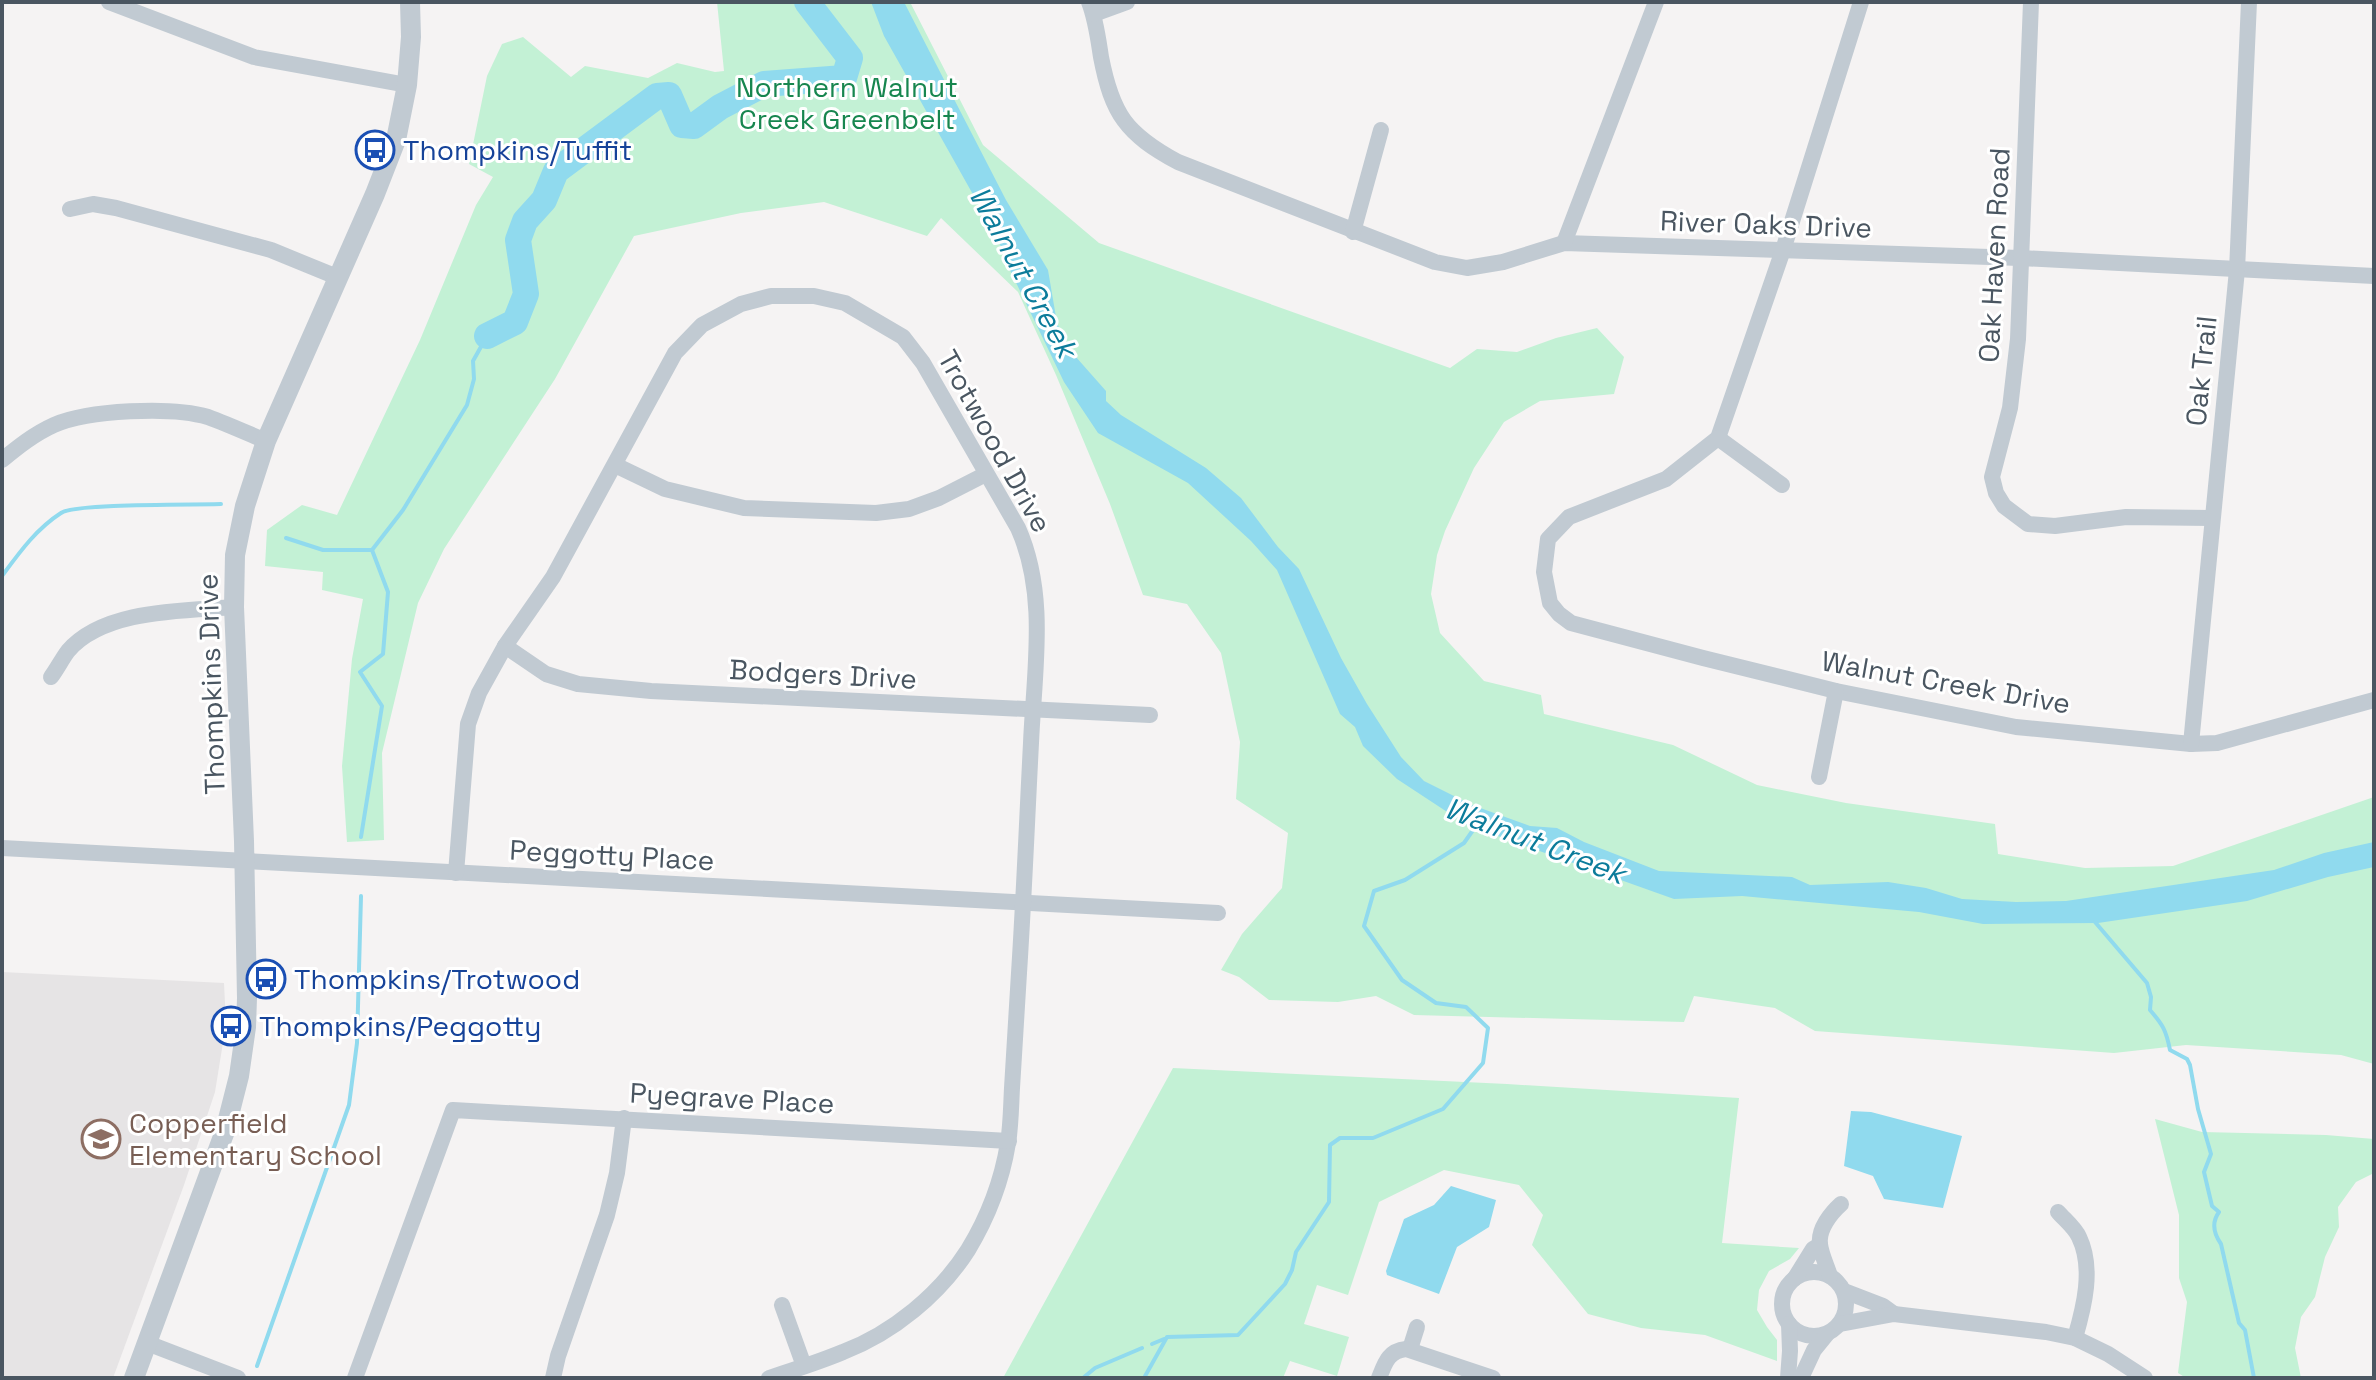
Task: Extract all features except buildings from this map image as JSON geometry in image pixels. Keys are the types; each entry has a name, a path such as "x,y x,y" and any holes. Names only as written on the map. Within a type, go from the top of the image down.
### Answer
{"street":[{"path":"109,2 148,9 254,57 407,85"},
{"name":"Thompkins Drive","path":"134,1378 225,1131 239,1076 246,1027 235,555 245,506 266,441 396,140 407,85 410,2"},
{"path":"1092,8 1127,2"},
{"path":"1782,485 1718,438 1783,250 1861,2"},
{"name":"Oak Haven Road","path":"2031,2 2018,339 2012,394 1992,477 1996,493 2004,506 2028,524 2055,526 2126,517 2212,518"},
{"name":"Oak Trail","path":"2191,744 2237,270 2249,2"},
{"path":"1564,243 1650,4"},
{"name":"River Oaks Drive","path":"1092,8 1106,80 1116,110 1132,131 1152,148 1178,162 1435,262 1467,268 1503,262 1564,243 2020,258 2374,276"},
{"path":"1353,232 1381,130"},
{"path":"70,209 93,204 116,208 271,250 337,277"},
{"name":"Trotwood Drive","path":"456,873 468,724 479,693 505,646 553,577 675,353 702,325 741,304 771,296 814,296 845,303 903,337 923,363 1018,528 1033,573 1037,608 1024,903 1009,1141 999,1183 985,1218 968,1250 943,1283 883,1332 846,1352 769,1378"},
{"path":"2,460 22,443 56,424 99,414 140,411 175,410 206,417 266,441"},
{"name":"Walnut Creek Drive","path":"1718,438 1666,479 1569,517 1548,539 1544,572 1550,603 1559,614 1571,623 1836,691 2016,727 2191,744 2228,740 2374,700"},
{"path":"615,465 665,489 744,508 876,513 909,509 939,498 986,474"},
{"path":"51,677 70,649 100,628 132,617 164,611 234,607"},
{"name":"Bodgers Drive","path":"505,646 546,674 578,684 651,691 1150,715"},
{"path":"1819,777 1836,691"},
{"name":"Peggotty Place","path":"2,848 1218,913"},
{"name":"Pyegrave Place","path":"355,1378 453,1110 1009,1141"},
{"path":"553,1378 607,1215 617,1173 624,1118"},
{"path":"1830,1276 1820,1245 1827,1220 1841,1204"},
{"path":"2058,1212 2078,1234 2085,1255 2085,1294 2075,1338"},
{"path":"1820,1245 1813,1249 1785,1290 1782,1301 1782,1312 1789,1324 1804,1335 1813,1337 1894,1314 2046,1332 2075,1338 2108,1354 2145,1378"},
{"path":"1794,1280 1811,1272 1830,1276 1844,1291 1846,1308 1814,1350 1801,1378"},
{"path":"1844,1291 1883,1306 1894,1314"},
{"path":"782,1305 804,1366"},
{"path":"1788,1378 1789,1324"},
{"path":"1410,1349 1417,1327"},
{"path":"147,1343 238,1378"},
{"path":"1379,1378 1389,1356 1398,1349 1410,1349 1493,1378"}],"shaded area":[{"name":"Copperfield Elementary School","path":"2,972 224,983 226,1024 215,1092 113,1378 2,1378"}],"green space":[{"name":"Northern Walnut Creek Greenbelt","path":"717,2 910,2 983,145 1099,243 1450,368 1477,349 1517,352 1597,328 1624,357 1614,394 1540,401 1504,422 1474,468 1445,531 1437,555 1431,594 1440,633 1484,681 1541,695 1544,714 1673,745 1757,785 1846,803 1995,824 1998,854 2085,868 2173,866 2374,797 2374,1064 2341,1055 2186,1045 2114,1053 1815,1031 1775,1008 1694,996 1684,1022 1414,1015 1376,996 1338,1002 1269,1000 1239,977 1221,970 1242,934 1282,888 1288,833 1236,799 1240,742 1221,653 1187,604 1143,595 1110,504 1018,292 941,218 927,236 824,202 741,213 634,236 555,379 444,549 418,603 382,753 384,840 347,842 342,766 352,659 363,599 322,590 323,572 265,566 267,530 302,505 337,515 420,340 476,205 493,177 469,164 487,76 502,44 523,37 571,77 585,66 648,78 677,63 715,72 724,71"},
{"path":"1173,1068 1739,1098 1722,1243 1799,1248 1790,1259 1769,1271 1759,1290 1757,1310 1777,1340 1777,1361 1705,1335 1641,1328 1588,1314 1532,1245 1543,1215 1519,1185 1444,1170 1379,1202 1348,1295 1317,1285 1304,1324 1349,1337 1337,1376 1290,1361 1283,1378 1003,1378"},
{"path":"2155,1119 2202,1132 2374,1139 2374,1173 2356,1182 2338,1207 2339,1227 2325,1257 2315,1297 2301,1317 2295,1348 2301,1378 2186,1378 2178,1373 2187,1302 2179,1278 2179,1215"}],"water":[{"name":"Walnut Creek","path":"871,2 904,2 1006,200 1048,270 1057,323 1068,348 1106,391 1106,401 1121,415 1206,468 1241,498 1299,569 1341,658 1367,704 1401,757 1424,781 1472,805 1530,826 1557,828 1584,842 1659,871 1792,877 1810,885 1888,882 1926,888 1962,899 2066,901 2274,870 2324,853 2374,842 2374,867 2247,901 2098,923 1983,924 1919,912 1742,896 1674,899 1467,825 1397,779 1363,746 1355,727 1340,714 1277,570 1251,541 1188,483 1098,433 1064,382 998,239 884,36"},
{"path":"1851,1111 1871,1112 1962,1136 1943,1208 1884,1199 1873,1176 1844,1166"},
{"path":"1451,1186 1496,1200 1489,1227 1457,1247 1439,1294 1387,1275 1404,1219 1434,1205"}],"waterway":[{"path":"487,336 515,322 526,294 518,240 525,221 544,200 556,171 657,96 669,95 682,125 694,126 720,107 764,84 844,78 850,58 807,2"},
{"path":"286,538 323,550 372,550 403,510 467,405 474,379 473,361 487,336"},
{"path":"2,576 36,534 61,513 111,506 221,504"},
{"path":"361,837 382,706 360,672 383,654 388,592 372,550"},
{"name":"Walnut Creek","path":"1144,1378 1167,1337 1238,1335 1285,1284 1296,1252 1329,1202 1330,1145 1340,1138 1373,1138 1443,1109 1483,1063 1488,1028 1466,1007 1436,1003 1402,980 1364,926 1374,891 1405,880 1464,843 1478,823"},
{"path":"257,1366 349,1105 357,1043 361,896"},
{"path":"2095,922 2147,983 2151,997 2150,1010 2163,1028 2170,1050 2187,1059 2190,1065 2211,1154 2204,1172 2212,1206 2219,1212 2214,1224 2215,1232 2221,1244 2239,1323 2245,1330 2254,1378"},
{"path":"1152,1344 1164,1339"},
{"path":"1083,1378 1095,1368 1142,1348"}],"place":[{"name":"Thompkins/Tuffit","path":"375,150"},
{"name":"Thompkins/Trotwood","path":"266,979"},
{"name":"Thompkins/Peggotty","path":"231,1026"},
{"name":"Copperfield Elementary School","path":"101,1139"}]}
